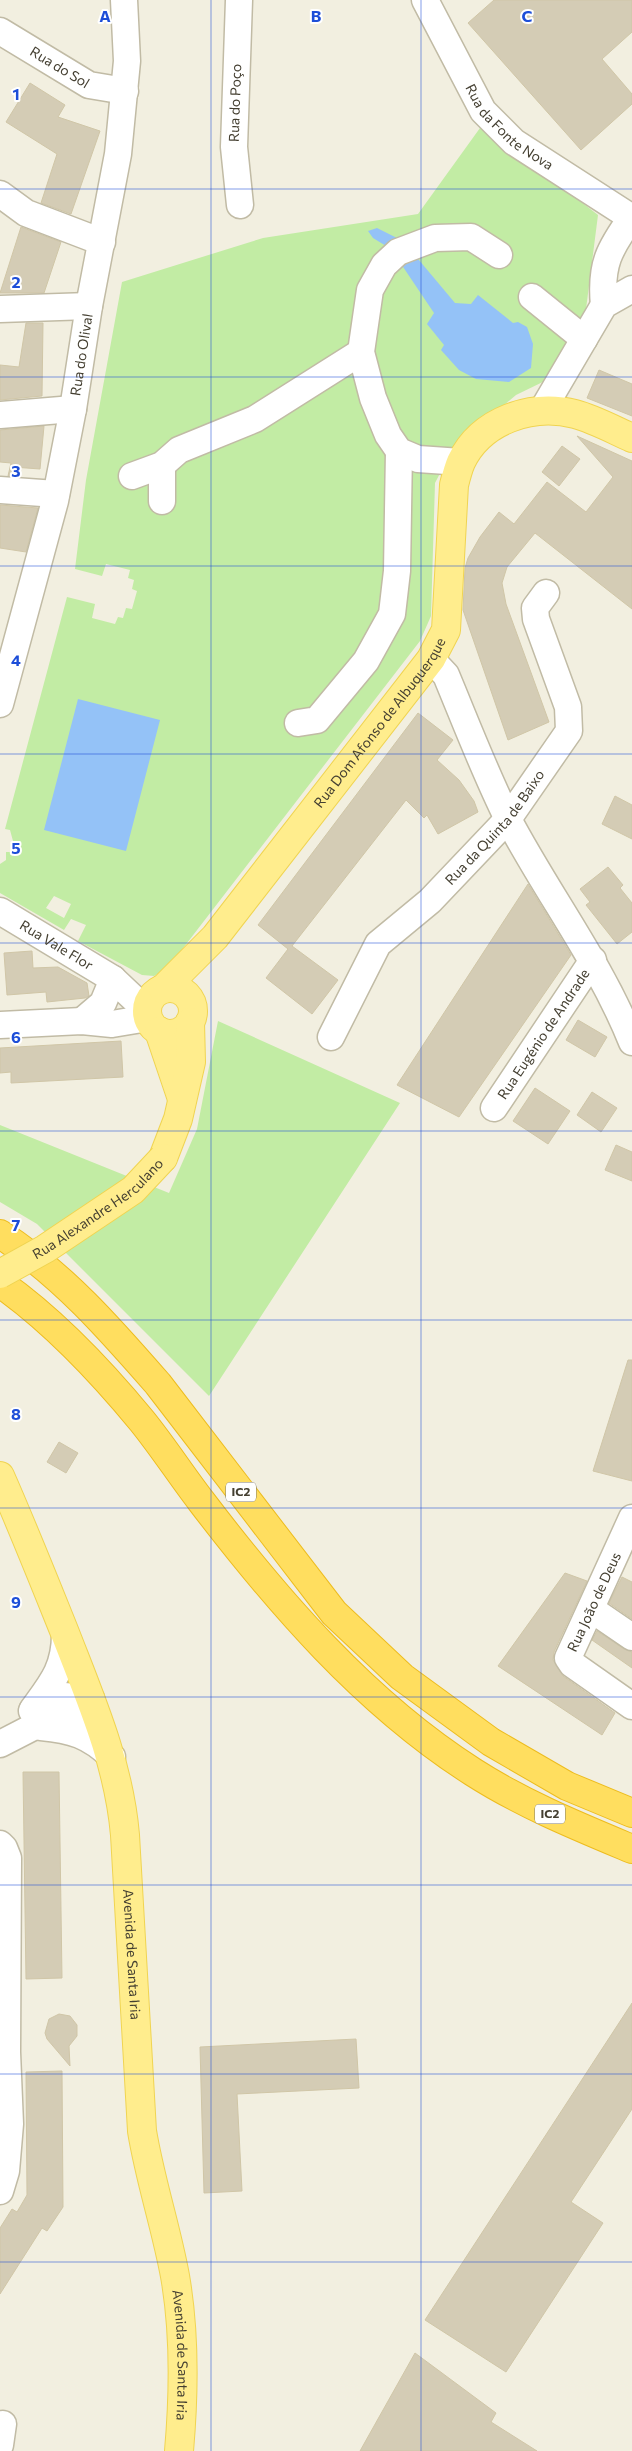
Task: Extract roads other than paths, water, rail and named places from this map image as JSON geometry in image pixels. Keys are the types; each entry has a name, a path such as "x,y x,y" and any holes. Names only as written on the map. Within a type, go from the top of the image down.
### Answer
{"highway":[{"name":"IC2","path":"0,1234 39,1262 67,1286 126,1348 158,1384 334,1613 402,1677 491,1742 567,1786 632,1813"},
{"name":"IC2","path":"0,1283 56,1328 110,1385 143,1422 201,1501 278,1596 343,1666 410,1727 473,1772 534,1807 632,1849"}],"main road":[{"name":"Rua Dom Afonso de Albuquerque","path":"155,1008 216,937 431,659 446,630 454,484 461,462 476,440 505,419 543,409 575,414 632,438"},
{"name":"Rua Dom Afonso de Albuquerque","path":"191,1013 216,937"},
{"path":"170,988 184,993 191,1013 186,1028 173,1034 155,1008 170,988"},
{"path":"155,1008 182,1099"},
{"name":"Rua Alexandre Herculano","path":"0,1274 53,1244 134,1190 164,1158 172,1141 191,1062 191,1013"},
{"name":"Avenida de Santa Iria","path":"0,1476 91,1699 112,1757 121,1797 125,1826 142,2131 148,2168 175,2274 179,2302 182,2391 179,2451"}],"street":[{"name":"Rua do Olival","path":"0,704 56,494 74,409 89,306 118,154 127,60 124,0"},
{"name":"Rua do Poço","path":"239,0 234,147 240,205"},
{"name":"Rua da Fonte Nova","path":"425,0 483,111 514,142 632,218"},
{"name":"Rua do Sol","path":"0,31 89,85 125,91"},
{"path":"0,194 26,213 102,242"},
{"path":"604,305 602,285 610,248 632,218"},
{"path":"298,723 318,720 366,661 392,614 397,571 399,452 388,435 377,407 361,352 370,290 384,265 398,252 435,238 471,237 499,255"},
{"path":"543,409 604,305 632,289"},
{"path":"532,297 584,339"},
{"path":"0,309 89,306"},
{"path":"132,476 162,465 178,450 255,420 361,352"},
{"path":"0,415 74,409"},
{"path":"399,452 418,459 461,462"},
{"path":"162,465 162,500"},
{"path":"0,490 56,494"},
{"name":"Rua da Quinta de Baixo","path":"331,1037 378,944 430,901 508,819 569,731 568,707 536,619 535,608 546,593"},
{"path":"431,659 446,675 508,819 593,960 625,1000 632,1042"},
{"name":"Rua Vale Flor","path":"0,911 114,979 155,1008"},
{"name":"Rua Eugénio de Andrade","path":"494,1108 593,960"},
{"path":"82,1021 104,1004 114,979"},
{"path":"0,1026 82,1021 112,1024 155,1008"},
{"name":"Rua João de Deus","path":"632,1518 568,1658 572,1664 632,1706"},
{"path":"591,1609 632,1637"},
{"path":"33,1719 58,1676 65,1653 65,1634"},
{"path":"0,1743 64,1696 91,1699"},
{"path":"33,1719 76,1732 96,1742 112,1757"},
{"path":"0,1844 8,1858 3,2052 9,2140 6,2171 0,2191"}],"water":[{"path":"377,228 403,241 455,303 471,304 478,295 513,323 518,322 527,327 533,344 531,368 509,382 476,379 459,370 441,350 444,345 427,324 434,313 391,249 373,238 368,231"},
{"path":"78,699 160,720 126,851 44,830"}]}
